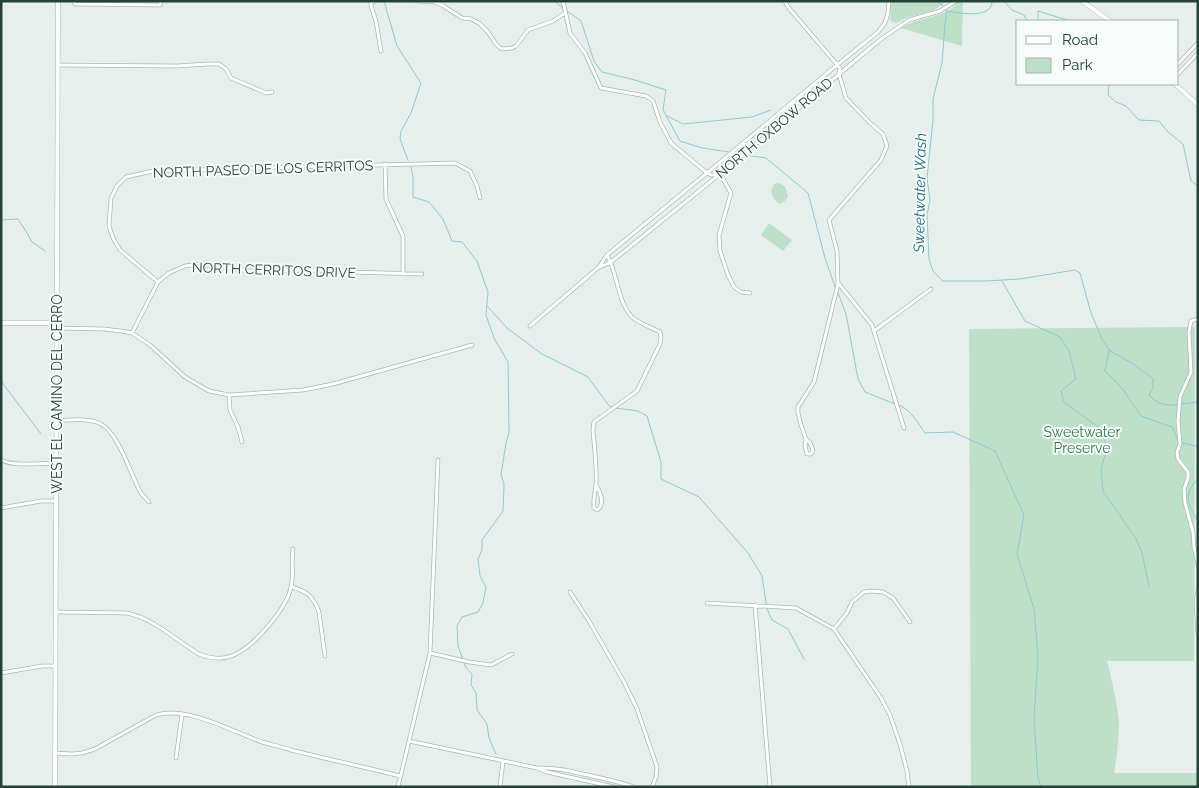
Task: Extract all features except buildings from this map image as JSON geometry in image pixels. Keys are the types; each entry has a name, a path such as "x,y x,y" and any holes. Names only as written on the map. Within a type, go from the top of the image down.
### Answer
{"street":[{"name":"WEST EL CAMINO DEL CERRO","path":"55,787 58,1"},
{"path":"73,1 75,4 160,5 161,1"},
{"path":"375,1 371,2 370,6 376,21 381,51"},
{"path":"417,1 434,2 462,18 471,19 479,23 496,44 503,49 516,46 528,30 553,21 565,13"},
{"path":"563,1 570,32 585,53 601,88 646,96 653,101 660,122 671,142 707,173 711,175 720,174 730,193 719,235 720,251 734,287 741,292 750,293"},
{"path":"785,1 840,68 839,74 846,98 883,134 887,146 881,160 830,220 838,251 838,284 814,382 798,407 799,419 806,439"},
{"name":"NORTH OXBOW ROAD","path":"599,267 606,255 878,32 885,23 889,1"},
{"name":"NORTH OXBOW ROAD","path":"530,326 599,267 611,262 720,174 881,39 909,20 940,11 956,1"},
{"path":"1082,1 1109,20"},
{"path":"1179,63 1198,42"},
{"path":"1179,73 1198,53"},
{"path":"58,65 177,66 219,64 226,69 231,78 266,93 272,92"},
{"path":"1176,85 1198,106"},
{"name":"NORTH PASEO DE LOS CERRITOS","path":"158,282 120,250 109,226 111,198 117,186 126,177 153,172 455,163 470,171 480,198"},
{"path":"385,164 386,199 403,236 403,274"},
{"path":"596,486 599,489 602,506 598,510 594,508 593,501 596,486 592,428 594,422 637,391 660,344 661,337 660,332 633,318 622,300 611,262 606,255"},
{"name":"NORTH CERRITOS DRIVE","path":"132,333 158,282 170,273 185,266 201,264 249,271 315,270 422,274"},
{"path":"838,284 872,325 904,428"},
{"path":"874,331 931,289"},
{"path":"1198,319 1191,321 1189,332 1191,372 1180,397 1178,421 1180,444 1177,452 1178,459 1188,472 1184,489 1185,504 1193,532 1198,564"},
{"path":"1,323 57,323"},
{"path":"57,328 104,329 132,333 150,345 185,377 209,391 229,395 303,390 333,384 472,345"},
{"path":"229,395 230,410 238,427 242,442"},
{"path":"56,421 86,420 97,422 109,430 115,438 142,493 149,502"},
{"path":"1,460 14,463 56,463"},
{"path":"398,787 430,653 438,460"},
{"path":"1,508 56,501"},
{"path":"56,612 127,613 136,615 155,624 207,658 218,659 235,655 245,649 277,617 292,587 293,549"},
{"path":"292,587 305,591 317,605 324,656"},
{"path":"1198,590 1196,602 1198,635"},
{"path":"834,629 852,602 864,592 871,591 883,592 893,598 910,622"},
{"path":"570,592 608,653 637,709 657,768 656,778 652,787"},
{"path":"707,604 796,608 834,629 881,698 890,715 900,744 909,787"},
{"path":"756,605 770,787"},
{"path":"430,653 491,665 512,654"},
{"path":"1,673 42,666 55,666"},
{"path":"55,753 82,753 95,749 156,714 173,712 196,716 262,742 400,776"},
{"path":"176,758 182,714"},
{"path":"409,741 503,760 614,787"},
{"path":"500,787 503,760"},
{"path":"538,768 549,767 576,772 622,782 634,787"}],"green space":[{"path":"891,1 948,1 934,10 896,23 890,20"},
{"path":"959,1 963,1 962,46 901,28 948,11"},
{"path":"779,183 786,188 788,197 779,204 773,197 772,187 774,184"},
{"path":"769,223 792,240 783,251 761,235"},
{"name":"Sweetwater Preserve","path":"1195,327 1194,661 1107,661 1119,722 1118,748 1114,773 1198,773 1198,787 971,787 969,329"}],"waterway":[{"path":"384,1 397,46 421,83 411,113 401,131 400,139 408,160"},
{"path":"554,1 563,8"},
{"name":"Sweetwater Wash","path":"938,1 947,10 942,63 933,99 933,120 927,178 930,200 927,215 929,259 933,271 943,281 987,281 1020,279 1075,270 1080,273 1091,313 1102,339 1110,351 1135,365 1153,379 1153,388 1149,395 1155,401 1162,404 1177,405"},
{"path":"947,11 969,14 980,13 989,9 993,1"},
{"path":"1004,1 1012,10 1024,15 1026,20"},
{"path":"567,11 581,21 594,61 602,72 666,90 663,110 680,141 702,148 729,152"},
{"path":"1038,20 1038,11 1067,20"},
{"path":"1109,85 1108,95 1116,102 1126,106 1139,120 1159,121 1168,132 1183,144 1191,181 1198,186"},
{"path":"667,116 683,124 752,117 771,110"},
{"path":"733,153 741,154"},
{"path":"745,155 766,158 808,193 825,258 835,287"},
{"path":"411,167 413,197 429,202 443,219 452,241 462,242 477,261 488,292 486,315 494,338 508,362 509,432 501,475 504,484 503,511 482,540 482,550 478,559 480,576 486,587 483,603 478,612 462,617 457,626 458,646 466,668 472,674 471,685 476,693 477,710 487,724 489,738 496,754"},
{"path":"1,220 18,219 32,242 45,251"},
{"path":"1002,281 1025,321 1060,337 1069,351 1076,379 1061,391 1064,402 1101,429 1107,448 1101,469 1103,491 1135,537 1142,553 1149,586"},
{"path":"838,293 846,314 858,379 865,392 895,404"},
{"path":"487,306 507,328 542,354 588,377 610,407 612,407"},
{"path":"1109,350 1105,371 1122,388 1141,416 1172,427 1179,442"},
{"path":"1,381 41,434"},
{"name":"Sweetwater Wash","path":"1181,404 1198,402"},
{"path":"899,405 911,413 925,433 953,432 995,451 1024,515 1017,554 1034,609 1038,656 1034,719 1038,778 1041,787"},
{"path":"616,408 638,411 647,416 661,462 661,479 699,497 748,553 762,576 767,609 772,620 788,629 804,659"},
{"path":"1182,443 1198,448"},
{"path":"1198,479 1190,489 1188,499 1198,521"}]}
